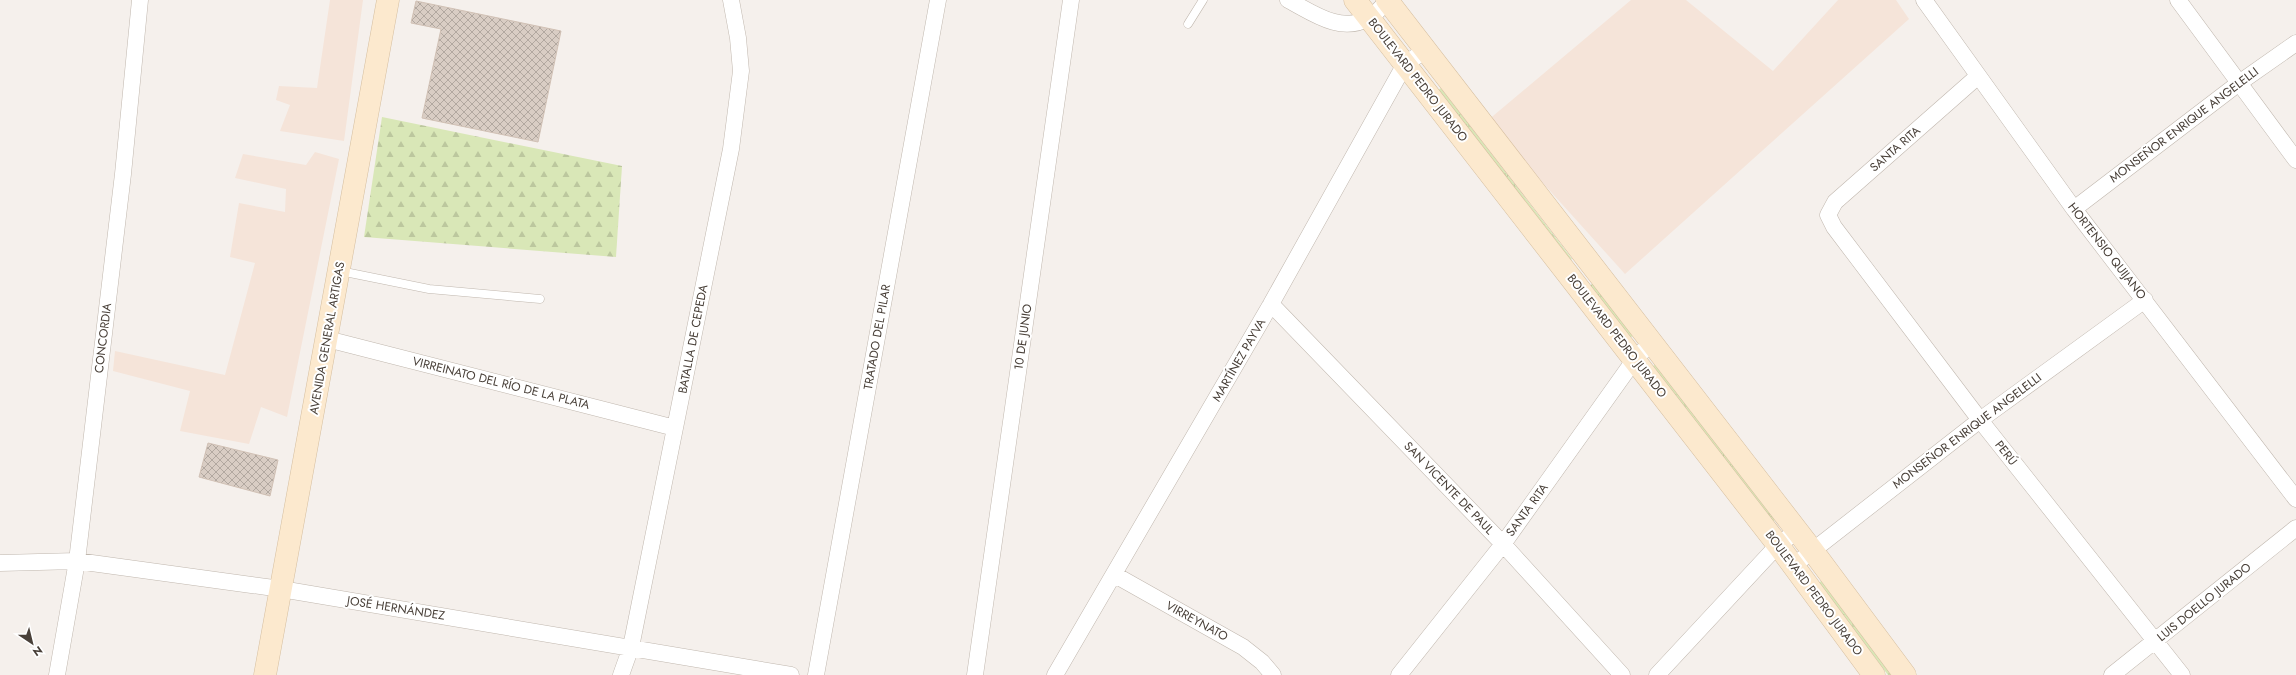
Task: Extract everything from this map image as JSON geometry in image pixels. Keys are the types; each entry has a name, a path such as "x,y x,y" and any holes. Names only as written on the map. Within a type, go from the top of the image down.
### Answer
{"main road":[{"name":"AVENIDA GENERAL ARTIGAS","path":"265,675 388,0"},
{"name":"BOULEVARD PEDRO JURADO","path":"1355,0 1778,544 1874,675"},
{"name":"BOULEVARD PEDRO JURADO","path":"1387,0 1812,550 1905,675"},
{"path":"1571,277 1590,263"}],"street":[{"name":"CONCORDIA","path":"57,675 77,561 123,174 140,0"},
{"name":"BATALLA DE CEPEDA","path":"621,675 631,647 731,149 740,71 738,38 731,0"},
{"name":"TRATADO DEL PILAR","path":"816,675 938,0"},
{"name":"10 DE JUNIO","path":"975,675 1071,0"},
{"path":"1288,0 1332,23 1349,25 1369,18 1387,0"},
{"name":"HORTENSIO QUIJANO","path":"1924,0 1977,77 2074,209 2296,499"},
{"path":"2178,0 2296,160"},
{"name":"MONSEÑOR ENRIQUE ANGELELLI","path":"2074,209 2239,83 2296,43"},
{"name":"MARTÍNEZ PAYVA","path":"1055,675 1115,575 1271,304 1405,64 1426,50"},
{"name":"SANTA RITA","path":"1834,227 1828,215 1835,202 1977,77"},
{"name":"PERÚ","path":"1834,227 1980,420 2182,675"},
{"name":"MONSEÑOR ENRIQUE ANGELELLI","path":"1793,566 1980,420 2145,300"},
{"name":"SAN VICENTE DE PAUL","path":"1271,304 1503,544 1622,675"},
{"name":"VIRREINATO DEL RÍO DE LA PLATA","path":"327,339 675,428"},
{"name":"SANTA RITA","path":"1399,675 1503,544 1635,359 1651,343"},
{"name":"LUIS DOELLO JURADO","path":"2112,675 2296,528"},
{"path":"1657,675 1778,544 1797,531"},
{"name":"JOSÉ HERNÁNDEZ","path":"0,563 77,561 281,589 791,675"},
{"name":"VIRREYNATO","path":"1115,575 1243,647 1262,662 1273,675"}],"lane":[{"path":"1188,24 1203,0"},
{"path":"339,270 429,290 540,299"}],"shaded area":[{"path":"330,0 363,0 344,141 280,131 290,105 276,100 279,86 317,88"},
{"path":"1631,0 1686,0 1773,71 1838,0 1896,0 1909,19 1625,274 1487,121"},
{"path":"315,152 339,159 287,417 261,407 249,444 180,431 190,391 113,371 115,351 225,375 255,263 230,257 239,203 285,212 286,189 235,178 243,154 306,165"}],"green space":[{"path":"1441,88 1572,259 1568,262 1437,91"},
{"path":"382,117 622,166 616,257 364,237"},
{"path":"1593,283 1633,336 1629,338 1590,286"},
{"path":"1656,364 1775,520 1771,522 1653,366"},
{"path":"1822,580 1894,675 1888,675 1819,583"}],"building":[{"path":"416,1 561,31 538,142 422,118 441,29 411,23"},
{"path":"208,443 278,460 270,496 199,477"}]}
